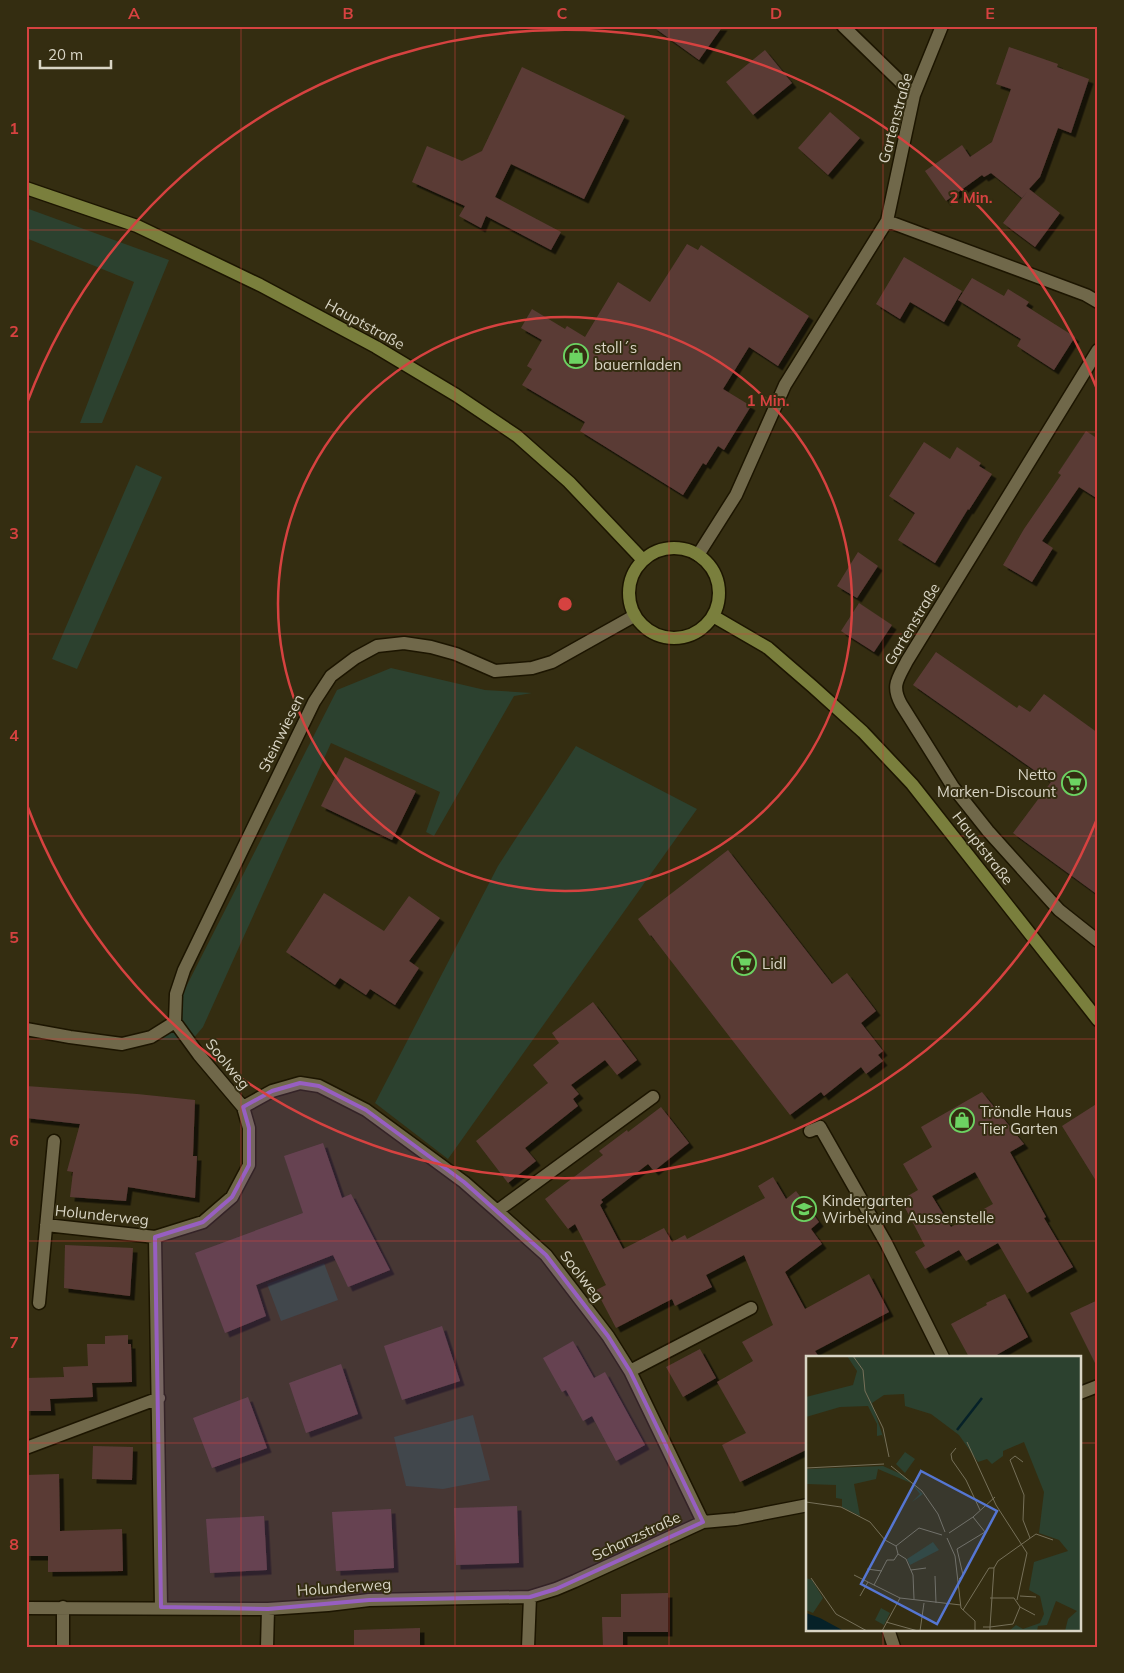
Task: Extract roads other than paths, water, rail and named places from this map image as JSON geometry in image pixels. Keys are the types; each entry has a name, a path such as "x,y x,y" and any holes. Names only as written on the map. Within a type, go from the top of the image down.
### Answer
{"main road":[{"name":"Hauptstraße","path":"26,188 137,226 268,289 376,347 448,390 524,443 569,482 643,560"},
{"path":"670,548 685,549 698,555 712,569 719,587 719,600 713,616 696,633 683,638 669,639 655,635 643,627 634,616 630,605 628,592 630,580 635,570 643,560 656,552 670,548"},
{"name":"Hauptstraße","path":"713,616 768,648 863,732 912,784 1097,1019"}],"street":[{"path":"843,26 914,95"},
{"name":"Gartenstraße","path":"698,555 736,495 785,385 887,221 914,95 942,26"},
{"path":"887,221 1086,295 1098,302"},
{"name":"Gartenstraße","path":"1098,350 907,661 895,685 896,694 901,704 953,787 982,824 1059,910 1098,942"},
{"name":"Steinwiesen","path":"175,1022 176,994 184,970 314,702 331,676 355,658 377,646 404,643 431,647 456,654 495,671 532,668 552,662 634,616"},
{"path":"26,1029 122,1044 151,1037 175,1022"},
{"name":"Soolweg","path":"175,1022 199,1055 243,1107 272,1091 300,1083 319,1086 366,1110 464,1182 546,1256 608,1336 630,1371 704,1522"},
{"path":"497,1211 653,1096"},
{"name":"Holunderweg","path":"46,1225 155,1237 203,1222 232,1197 249,1165 249,1128 243,1107"},
{"path":"810,1131 820,1127 881,1236 942,1356"},
{"path":"39,1303 54,1141"},
{"name":"Holunderweg","path":"155,1237 161,1607"},
{"path":"630,1371 751,1308"},
{"path":"1082,1392 1098,1386"},
{"path":"26,1448 159,1398"},
{"name":"Schanzstraße","path":"530,1597 575,1582 704,1522 736,1519 806,1505"},
{"path":"528,1647 530,1597"},
{"name":"Holunderweg","path":"26,1608 161,1607 268,1609 369,1600 530,1597"},
{"path":"63,1607 63,1647"},
{"path":"267,1647 268,1609"},
{"path":"888,1630 894,1647"}],"place":[{"name":"stoll´s bauernladen","path":"576,356"},
{"name":"Netto Marken-Discount","path":"1074,783"},
{"name":"Lidl","path":"744,963"},
{"name":"Tröndle Haus Tier Garten","path":"962,1120"},
{"name":"Kindergarten Wirbelwind Aussenstelle","path":"804,1209"}]}
